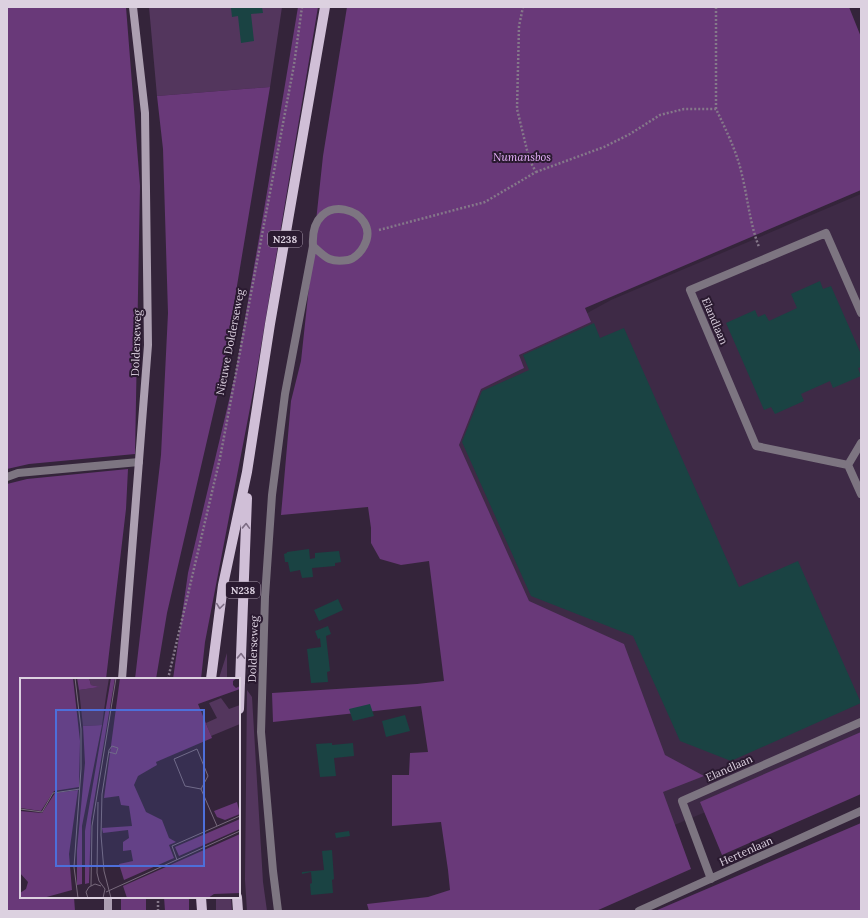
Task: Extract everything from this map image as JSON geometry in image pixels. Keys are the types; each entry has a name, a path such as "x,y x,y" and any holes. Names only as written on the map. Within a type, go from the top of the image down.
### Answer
{"main road":[{"name":"Dolderseweg","path":"122,678 148,345 145,113 133,7"},
{"name":"N238","path":"211,678 223,585 248,472 269,332 325,7"},
{"name":"N238","path":"240,683 248,472"},
{"path":"108,898 108,911"},
{"path":"201,898 202,911"},
{"path":"237,898 238,911"}],"street":[{"name":"Dolderseweg","path":"278,911 261,732 265,597 272,495 285,394 313,246 312,235 314,226 327,211 338,209 353,211 358,214 364,222 367,233"},
{"path":"313,246 327,259 338,261 351,260 365,245 367,233"},
{"name":"Elandlaan","path":"848,465 756,446 690,290 826,233 861,313"},
{"path":"861,443 848,465 861,494"},
{"path":"7,476 18,473 139,462"},
{"name":"Elandlaan","path":"712,879 682,801 861,722"},
{"name":"Hertenlaan","path":"639,911 861,811"}],"path":[{"name":"Nieuwe Dolderseweg","path":"168,678 220,458 294,65 302,7"},
{"path":"523,7 519,26 517,109 527,150 531,163 536,172"},
{"path":"716,7 716,109 729,136 742,174 756,238"},
{"path":"367,233 486,202 536,172 604,147 630,134 660,115 684,109 716,109"},
{"path":"158,898 158,911"}],"shaded area":[{"path":"149,7 282,7 270,87 157,96"},
{"path":"861,194 861,747 634,842 455,446 474,375 611,300"},
{"path":"227,653 227,678 219,678"},
{"path":"247,690 252,697 263,882 267,911 247,911 245,880"},
{"path":"216,898 231,898 232,911 216,911"}],"green space":[{"path":"7,7 126,7 140,186 135,454 29,464 7,469"},
{"path":"298,7 318,7 255,382 205,642 201,678 173,678 188,573 235,375"},
{"name":"Numansbos","path":"347,7 849,7 861,37 861,190 585,308 591,322 519,355 524,368 481,389 459,445 529,601 624,644 665,755 704,776 663,792 691,869 596,911 369,911 367,904 428,897 450,890 441,822 392,826 392,775 409,775 410,753 428,752 421,706 273,722 272,693 444,681 429,561 401,565 380,559 371,543 371,528 368,507 281,515 291,401 301,361 323,156"},
{"path":"270,87 222,376 167,613 156,678 135,678 161,455 168,313 163,149 157,96"},
{"path":"128,469 126,509 106,678 20,678 20,898 74,898 75,911 7,911 7,484 27,479"},
{"path":"861,732 861,794 722,855 700,802"},
{"path":"861,823 861,911 655,911"},
{"path":"121,898 146,898 146,911 121,911"},
{"path":"164,898 189,898 189,911 165,911"}],"building":[{"path":"262,7 263,13 251,14 254,41 241,43 238,16 232,17 231,8"},
{"path":"820,281 823,289 831,286 861,354 861,367 858,368 861,376 833,388 830,381 801,394 804,401 775,414 771,407 764,410 726,323 755,310 758,317 765,314 769,321 797,308 791,294"},
{"path":"594,323 600,338 624,328 739,587 798,561 861,703 731,761 680,741 633,636 531,596 462,442 482,391 529,370 523,355"},
{"path":"309,549 310,559 315,558 315,553 339,551 341,562 335,563 335,566 312,568 313,577 302,578 300,570 290,572 288,562 285,562 284,554 287,552"},
{"path":"338,599 343,610 319,621 314,610"},
{"path":"328,626 331,634 326,636 330,671 327,672 328,682 311,683 307,649 321,647 320,638 318,639 315,631"},
{"path":"370,704 374,716 353,721 349,709"},
{"path":"405,715 410,731 386,737 382,721"},
{"path":"332,743 332,745 353,743 354,756 334,758 336,776 320,777 316,744"},
{"path":"349,831 350,836 336,838 335,833"},
{"path":"332,850 334,879 332,880 333,893 311,895 311,872 302,874 302,872 324,870 322,851"}]}
